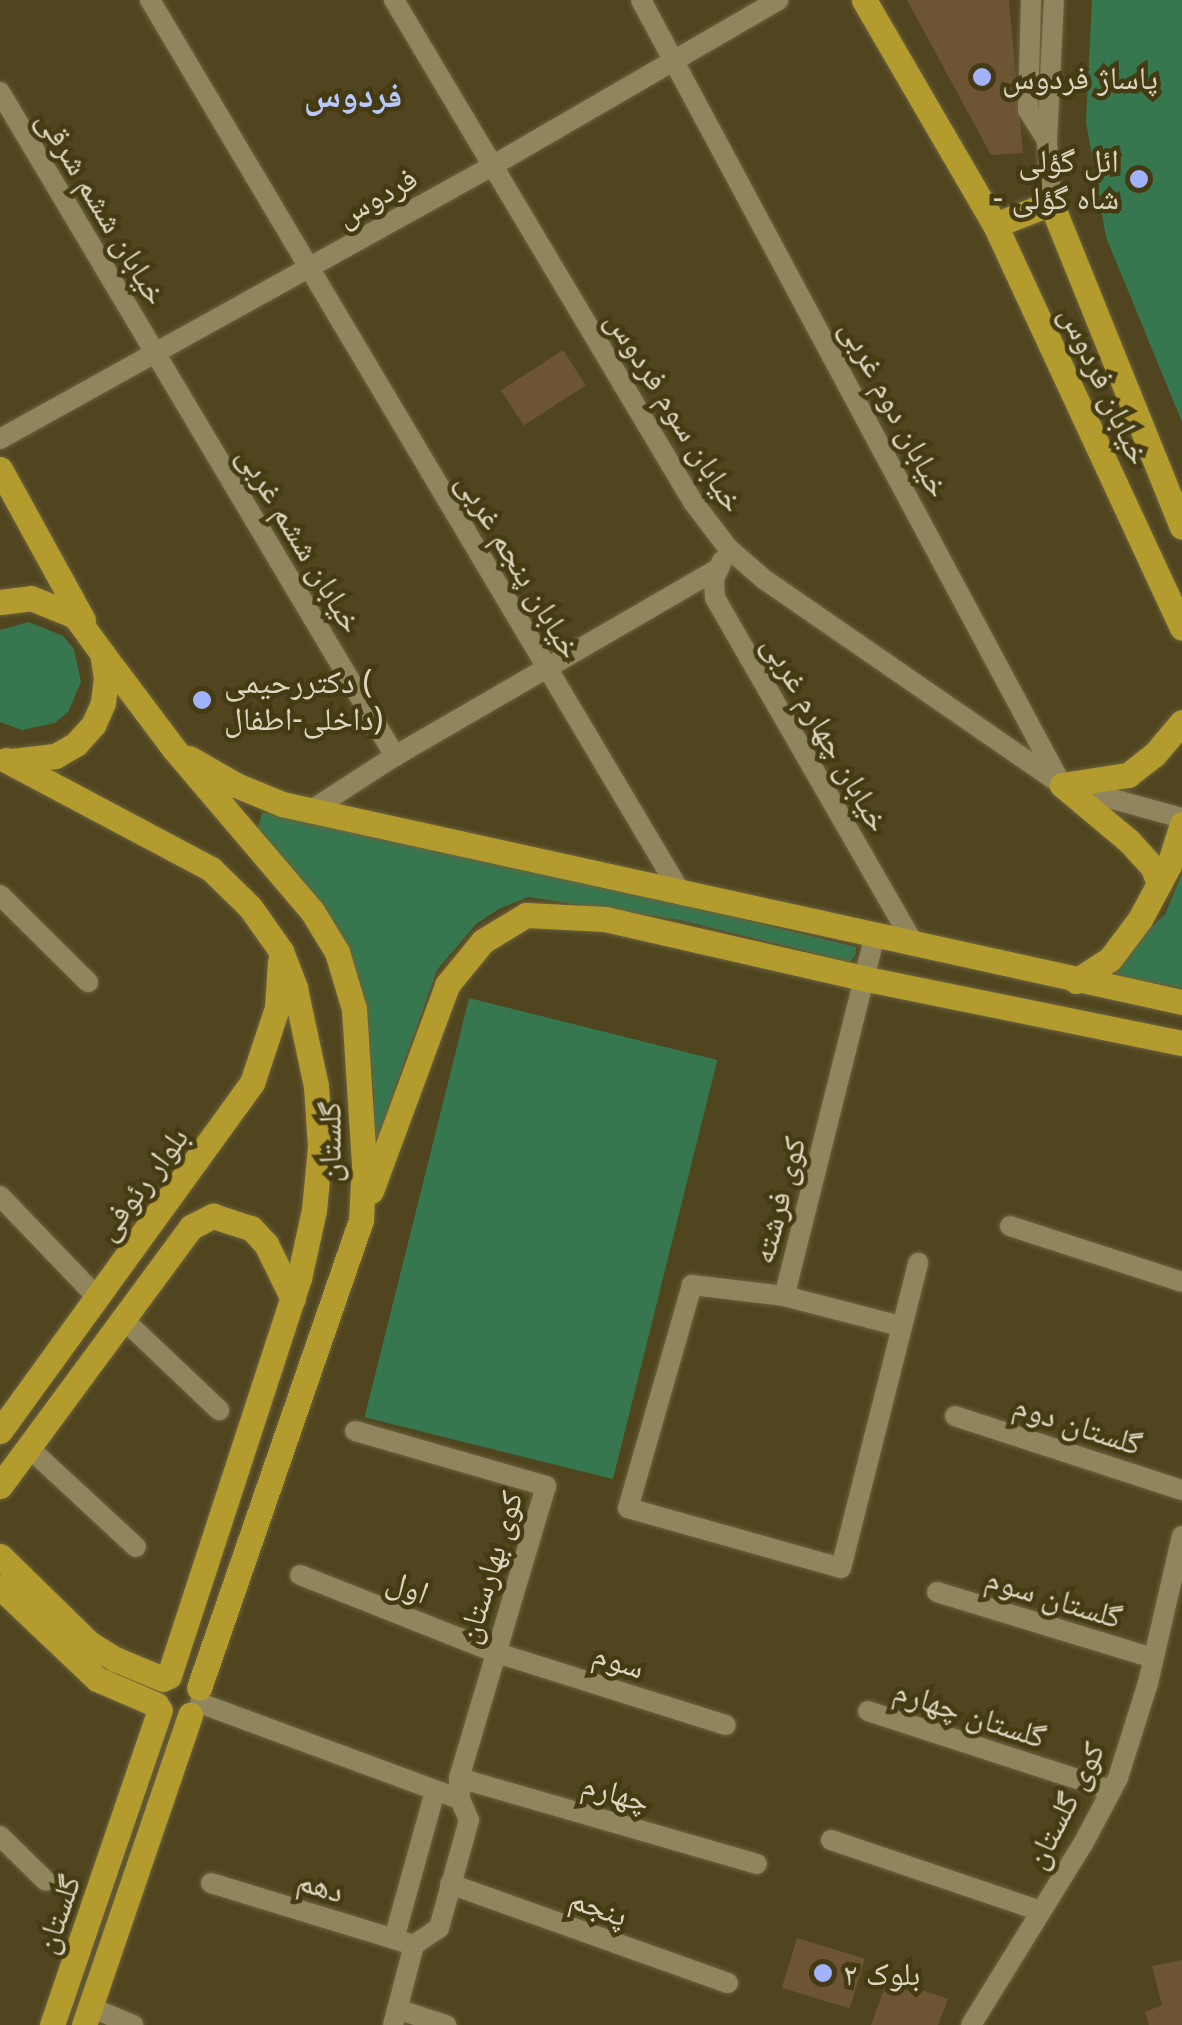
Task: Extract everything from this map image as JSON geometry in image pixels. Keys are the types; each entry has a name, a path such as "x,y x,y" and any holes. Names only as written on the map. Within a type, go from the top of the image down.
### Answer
{"main road":[{"name":"خیابان فردوس","path":"864,0 995,225 1182,628"},
{"name":"خیابان فردوس","path":"1051,203 1182,527"},
{"path":"995,225 1051,203"},
{"path":"0,469 96,643 106,678 103,702 92,725 76,744 55,756 30,762 3,759"},
{"path":"0,602 31,598 54,604 96,643"},
{"name":"گلستان","path":"87,2016 360,1220 362,1095 354,1009 337,952 312,911 174,749 96,643"},
{"path":"1062,784 1128,775 1154,755 1182,722"},
{"path":"174,749 236,786 310,810 1182,1002"},
{"name":"گلستان","path":"3,759 211,869 250,907 281,951 295,988 316,1086 320,1147 314,1210 293,1299 52,2025"},
{"path":"1062,784 1129,841 1153,868 1159,884"},
{"path":"1076,981 1110,959 1140,920 1159,884 1182,821"},
{"path":"360,1220 447,986 482,941 526,915 605,918 867,980 1182,1043"},
{"name":"بلوار رئوفی","path":"0,1431 252,1084 278,1008 281,951"},
{"name":"بلوار رئوفی","path":"0,1486 192,1227 214,1216 252,1228 266,1244 293,1299"},
{"path":"97,1297 122,1318"},
{"path":"0,1556 90,1643 162,1693 177,1719 196,1702 190,1678 162,1693 97,1679 0,1587"}],"street":[{"name":"خیابان پنجم غربی","path":"150,0 681,893"},
{"name":"خیابان سوم فردوس","path":"394,0 723,558 790,599 1062,784 1182,821"},
{"name":"خیابان دوم غربی","path":"641,0 1062,784"},
{"name":"فردوس","path":"0,439 492,166 778,0"},
{"path":"1030,0 1028,110 1047,141"},
{"path":"1051,203 1047,141 1054,0"},
{"name":"خیابان ششم شرقی","path":"0,92 155,353"},
{"name":"خیابان ششم غربی","path":"155,353 395,756"},
{"path":"310,810 723,558"},
{"name":"خیابان چهارم غربی","path":"723,558 715,598 914,944"},
{"path":"0,895 88,982"},
{"name":"کوی فرشته","path":"875,935 867,980 784,1296 692,1284 628,1508 841,1568 900,1326"},
{"path":"0,1196 97,1297"},
{"path":"1010,1226 1182,1282"},
{"path":"784,1296 900,1326 918,1263"},
{"path":"122,1318 220,1410"},
{"name":"گلستان دوم","path":"955,1416 1182,1490"},
{"name":"کوی بهارستان","path":"355,1432 546,1486 494,1652 460,1788 469,1820 439,1928 404,1942"},
{"path":"28,1447 136,1548"},
{"name":"کوی گلستان","path":"972,2025 1112,1790 1153,1658 1182,1536"},
{"name":"اول","path":"300,1576 494,1652"},
{"name":"گلستان سوم","path":"937,1592 1153,1658"},
{"name":"سوم","path":"494,1652 726,1725"},
{"path":"196,1702 434,1791 460,1788"},
{"name":"گلستان چهارم","path":"868,1711 1112,1790"},
{"name":"چهارم","path":"460,1788 757,1864"},
{"name":"کوی بهارستان","path":"395,2017 404,1942 434,1791"},
{"path":"0,1836 46,1881"},
{"path":"831,1840 1041,1911"},
{"name":"دهم","path":"210,1882 404,1942"},
{"name":"پنجم","path":"450,1884 728,1983"},
{"path":"87,2016 134,2025"},
{"path":"395,2017 446,2025"}],"green space":[{"name":"ائل گؤلی - شاه گؤلی","path":"1092,0 1182,0 1182,422 1106,237 1086,122"},
{"path":"29,622 63,636 74,649 81,682 68,712 55,723 22,730 0,722 0,630"},
{"path":"272,812 750,921 856,947 856,954 850,962 680,920 528,897 499,909 476,924 437,970 371,1156 374,1095 365,1023 257,831 262,813"},
{"path":"1182,874 1182,988 1104,974 1165,914"},
{"path":"469,998 717,1060 613,1479 364,1417"}],"building":[{"name":"پاساژ فردوس","path":"907,0 1009,0 1023,153 991,155"},
{"path":"563,350 586,385 524,426 501,390"},
{"name":"بلوک ۲","path":"797,1938 865,1959 850,2008 782,1988"},
{"path":"1182,1960 1182,2025 1149,2025 1145,2012 1162,2005 1152,1966"},
{"path":"888,1978 948,1999 938,2025 871,2025"}],"place":[{"name":"پاساژ فردوس","path":"982,77"},
{"name":"ائل گؤلی - شاه گؤلی","path":"1139,179"},
{"name":"دکتررحیمی ( داخلی-اطفال)","path":"202,700"},
{"name":"بلوک ۲","path":"823,1973"}],"district":[{"name":"فردوس","path":"353,94"}]}
